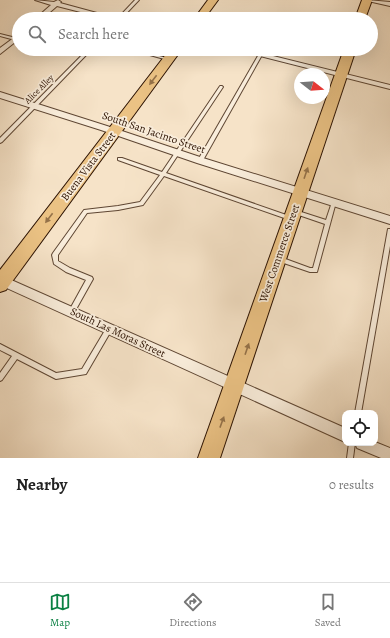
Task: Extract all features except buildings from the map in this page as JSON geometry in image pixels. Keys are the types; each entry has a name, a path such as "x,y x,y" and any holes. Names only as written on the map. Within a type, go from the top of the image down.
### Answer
{"main road":[{"path":"204,12 213,0"},
{"path":"363,12 368,0"},
{"name":"Buena Vista Street","path":"1,282 170,56"},
{"name":"West Commerce Street","path":"209,458 347,56"}],"street":[{"path":"38,0 58,2 92,12"},
{"path":"368,0 390,4"},
{"path":"46,12 58,2"},
{"path":"0,52 12,41"},
{"path":"264,56 390,87"},
{"name":"South San Jacinto Street","path":"0,95 114,131 200,161 390,220"},
{"name":"South Las Moras Street","path":"1,282 110,328 342,435"},
{"path":"368,446 390,456"}],"lane":[{"path":"126,12 137,0"},
{"path":"0,35 12,36"},
{"name":"Alice Alley","path":"0,141 83,56"},
{"path":"200,161 259,56"},
{"path":"72,311 90,279 68,270 56,262 55,256 86,211 141,204 178,153 221,87"},
{"path":"120,159 292,215 328,223"},
{"path":"278,258 310,270 315,270 334,202"},
{"path":"359,410 390,231"},
{"path":"0,347 56,376 84,372 110,328"},
{"path":"0,378 16,355"},
{"path":"350,458 352,446"}]}
